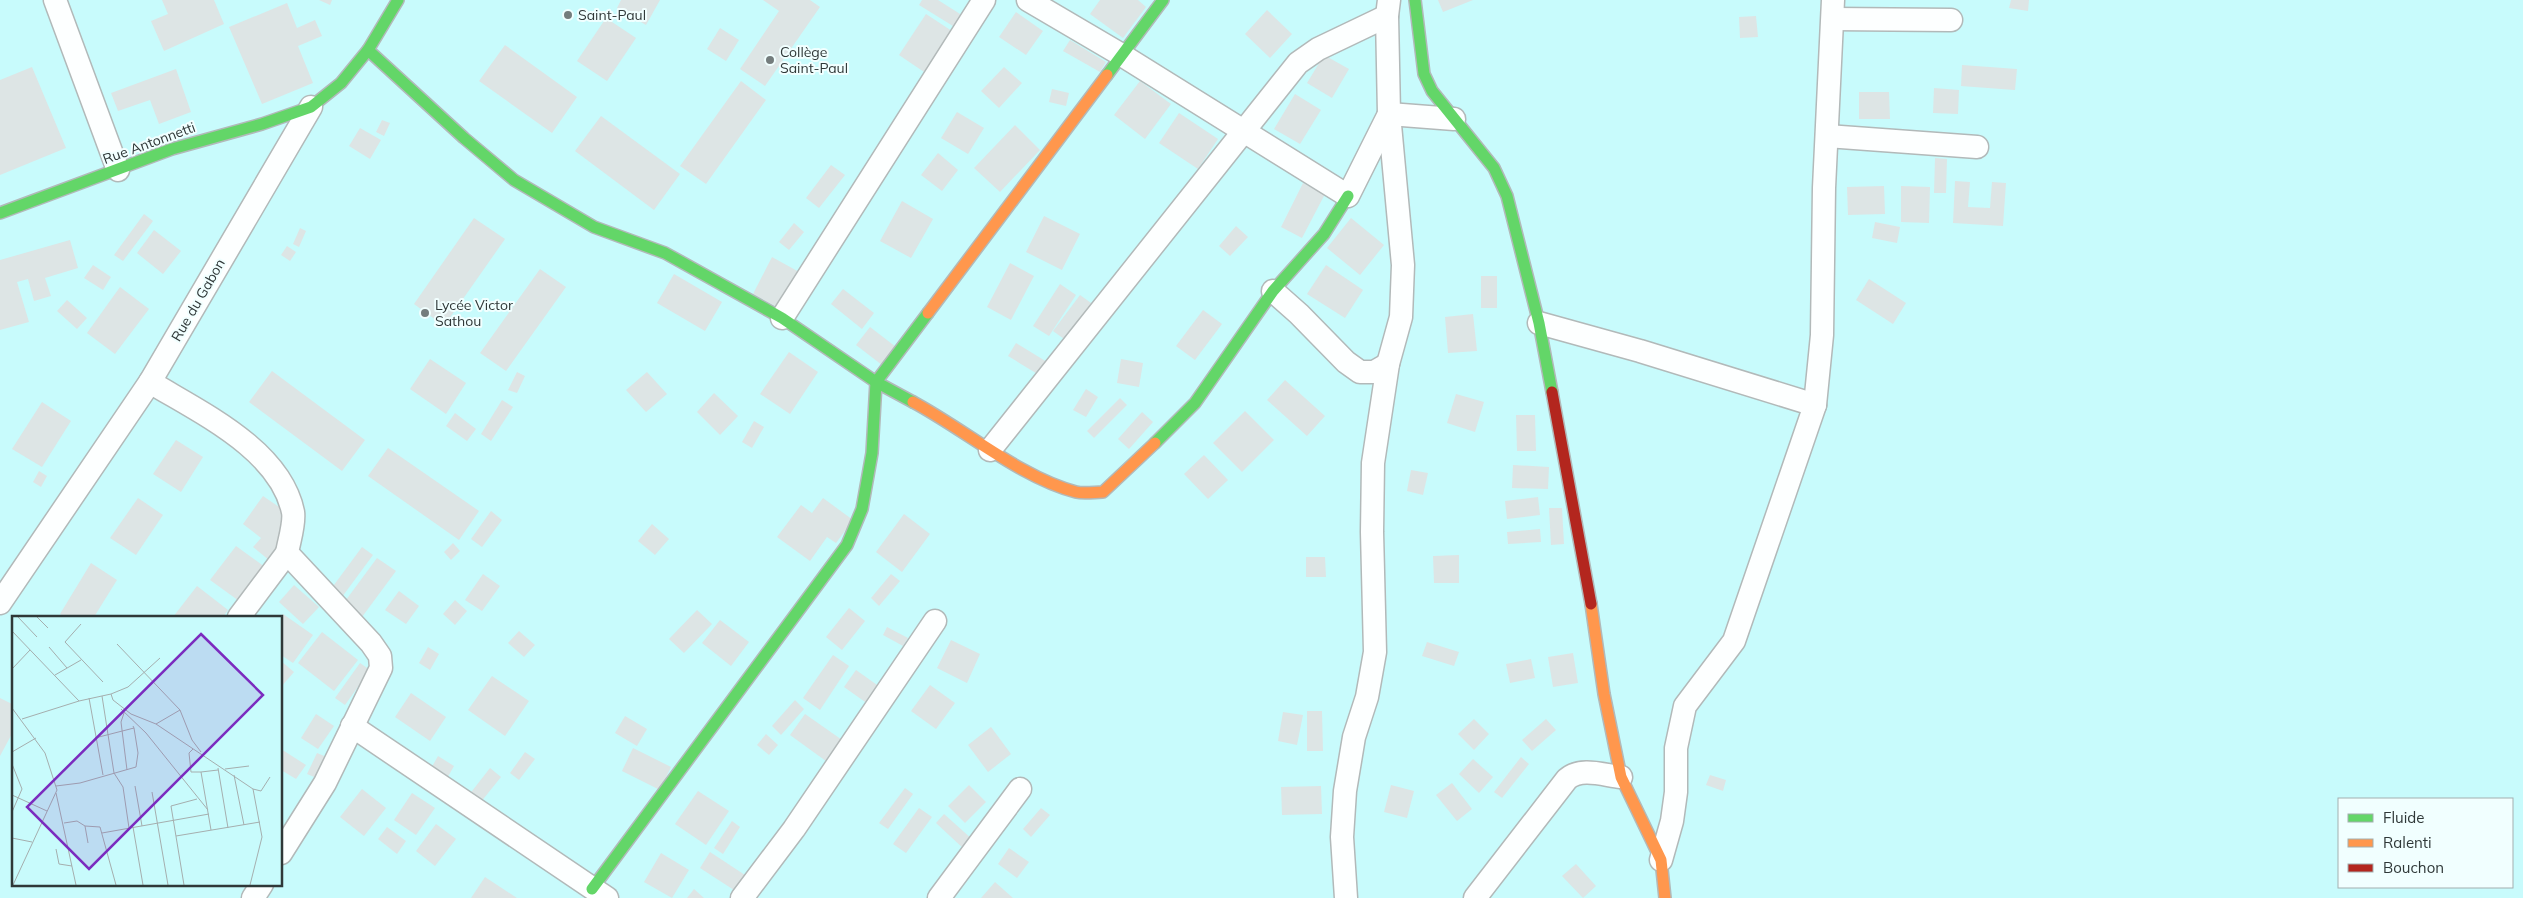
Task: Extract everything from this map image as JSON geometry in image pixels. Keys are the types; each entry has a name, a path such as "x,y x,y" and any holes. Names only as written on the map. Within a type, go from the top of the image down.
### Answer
{"main road":[{"name":"Rue du Gabon","path":"311,108 341,83 368,50 398,0"},
{"path":"600,893 847,544 862,509 872,454 876,382 1162,0"},
{"path":"1415,0 1424,74 1432,91 1485,155 1507,196 1539,323 1596,628 1604,694 1621,778 1661,860 1665,898"},
{"path":"368,50 464,138 514,180 594,227 665,253 782,318 876,382 932,412 990,450 1048,482 1078,493 1103,492 1127,472 1195,403 1273,292 1324,234 1348,196"},
{"name":"Rue Antonnetti","path":"0,213 172,149 311,108"}],"street":[{"path":"55,0 118,170"},
{"path":"782,318 984,0"},
{"path":"1028,0 1120,54 1348,196 1389,114"},
{"path":"990,450 1298,64 1318,49 1388,8 1389,114 1403,265 1401,317 1388,364 1373,463 1372,532 1375,652 1367,697 1354,737 1346,791 1342,837 1346,898"},
{"path":"1661,860 1672,821 1676,792 1676,748 1685,706 1734,641 1814,405 1822,335 1827,136 1833,9 1951,20"},
{"name":"Rue du Gabon","path":"0,603 150,382 311,108"},
{"path":"1389,114 1454,119"},
{"path":"1827,136 1977,147"},
{"path":"1273,292 1346,362 1360,372 1374,372 1388,364"},
{"path":"1539,323 1640,351 1814,405"},
{"path":"150,382 239,438 262,456 283,483 294,513 287,553 240,616"},
{"path":"282,851 325,783 381,668 380,656 372,642 287,553"},
{"path":"742,898 794,828 935,621"},
{"path":"352,726 600,893"},
{"path":"1475,898 1567,779 1574,773 1582,772 1621,778"},
{"path":"939,898 1020,789"},
{"path":"253,898 261,886"}],"shaded area":[{"path":"0,0 2523,0 2523,898 0,898"}],"building":[{"path":"162,0 214,0 224,24 164,51 151,21 168,14"},
{"path":"319,0 332,0 330,5"},
{"path":"621,0 660,0 646,25 617,8"},
{"path":"763,0 810,0 820,7 765,86 740,69 779,11"},
{"path":"922,0 938,0 968,19 961,31 919,5"},
{"path":"1100,0 1138,0 1146,7 1123,38 1090,14"},
{"path":"1438,0 1473,0 1443,12"},
{"path":"2011,0 2029,0 2028,11 2009,8"},
{"path":"287,3 297,28 315,20 322,36 298,46 313,83 262,104 229,27"},
{"path":"1267,10 1292,34 1270,58 1245,34"},
{"path":"1016,12 1043,31 1026,55 999,37"},
{"path":"926,14 955,33 927,74 899,55"},
{"path":"1756,16 1758,37 1740,38 1739,17"},
{"path":"606,18 636,38 607,81 577,61"},
{"path":"720,28 739,40 726,61 707,49"},
{"path":"1070,40 1106,62 1100,72 1063,51"},
{"path":"505,45 577,97 552,133 479,81"},
{"path":"1324,55 1349,69 1332,98 1307,83"},
{"path":"1962,65 2017,69 2015,90 1961,86"},
{"path":"32,67 66,148 0,175 0,80"},
{"path":"1004,67 1022,83 999,108 981,91"},
{"path":"176,69 191,112 159,124 150,100 118,111 111,93"},
{"path":"741,81 766,100 706,184 680,166"},
{"path":"1140,81 1171,104 1145,139 1114,115"},
{"path":"1934,88 1959,90 1958,114 1933,113"},
{"path":"1052,89 1069,93 1066,106 1049,102"},
{"path":"1859,92 1889,92 1890,119 1859,119"},
{"path":"1295,94 1321,110 1300,144 1274,129"},
{"path":"957,112 984,128 968,154 941,138"},
{"path":"1179,113 1218,139 1198,169 1159,143"},
{"path":"601,116 680,174 654,210 575,151"},
{"path":"382,120 390,123 384,136 376,132"},
{"path":"1015,125 1040,150 1000,192 974,168"},
{"path":"360,128 381,140 370,159 349,146"},
{"path":"938,153 958,170 942,191 921,175"},
{"path":"1935,158 1947,159 1946,193 1934,193"},
{"path":"831,165 845,175 819,208 806,198"},
{"path":"1955,181 1970,182 1968,207 1990,208 1992,182 2006,183 2003,226 1953,223"},
{"path":"1303,183 1325,194 1302,238 1281,227"},
{"path":"1884,186 1885,214 1848,215 1847,187"},
{"path":"1901,186 1930,187 1929,223 1901,222"},
{"path":"902,201 933,219 911,258 880,241"},
{"path":"144,214 153,221 123,261 114,255"},
{"path":"1044,216 1080,234 1062,270 1026,252"},
{"path":"474,218 505,239 444,326 414,304"},
{"path":"1351,218 1384,245 1360,275 1327,248"},
{"path":"1875,222 1900,227 1897,243 1872,238"},
{"path":"794,223 804,232 789,250 779,242"},
{"path":"1236,226 1248,237 1230,256 1219,246"},
{"path":"300,228 306,231 299,247 293,244"},
{"path":"154,230 181,251 163,274 137,253"},
{"path":"70,240 78,268 45,278 51,296 34,301 28,279 17,282 29,322 0,330 0,260"},
{"path":"287,246 296,252 290,261 281,255"},
{"path":"772,257 801,273 782,310 753,294"},
{"path":"1010,263 1034,276 1011,320 987,307"},
{"path":"93,265 111,277 103,290 84,278"},
{"path":"1326,265 1363,290 1345,318 1307,294"},
{"path":"540,269 566,287 506,371 480,353"},
{"path":"674,274 722,302 705,331 657,303"},
{"path":"1481,276 1497,276 1497,308 1481,308"},
{"path":"1869,279 1906,303 1893,324 1856,300"},
{"path":"1060,284 1076,295 1049,336 1033,326"},
{"path":"120,287 149,309 115,354 87,333"},
{"path":"843,289 874,313 862,329 831,304"},
{"path":"1080,295 1098,308 1071,344 1053,331"},
{"path":"67,300 87,318 77,329 57,311"},
{"path":"1203,310 1222,324 1195,360 1176,346"},
{"path":"1473,314 1477,351 1448,353 1445,317"},
{"path":"870,327 896,347 882,365 856,345"},
{"path":"1016,343 1052,365 1044,378 1008,356"},
{"path":"789,352 818,372 790,414 760,394"},
{"path":"430,359 466,383 446,414 410,389"},
{"path":"1121,359 1143,363 1139,387 1117,383"},
{"path":"272,371 365,440 342,471 249,402"},
{"path":"517,372 525,376 517,393 508,390"},
{"path":"647,372 667,394 646,412 626,390"},
{"path":"1285,380 1325,416 1307,436 1267,400"},
{"path":"1086,389 1098,397 1086,417 1073,410"},
{"path":"714,393 738,416 720,435 697,412"},
{"path":"1456,394 1484,402 1475,432 1447,423"},
{"path":"1120,398 1127,405 1094,438 1087,431"},
{"path":"502,400 513,407 491,441 481,434"},
{"path":"42,402 71,421 42,467 12,449"},
{"path":"1245,411 1274,440 1242,472 1213,443"},
{"path":"1142,412 1153,422 1129,449 1118,439"},
{"path":"455,413 476,429 467,441 446,426"},
{"path":"1516,415 1535,415 1536,451 1517,451"},
{"path":"754,421 764,427 752,448 742,442"},
{"path":"176,440 203,457 181,492 153,474"},
{"path":"388,448 479,511 459,540 368,476"},
{"path":"1204,455 1228,480 1208,499 1184,474"},
{"path":"1513,465 1549,467 1548,489 1512,488"},
{"path":"1411,470 1428,473 1423,495 1407,491"},
{"path":"39,471 47,476 41,487 33,482"},
{"path":"263,496 288,513 283,542 270,561 253,547 261,538 243,524"},
{"path":"1538,497 1540,515 1507,519 1505,501"},
{"path":"138,498 163,515 136,555 110,538"},
{"path":"823,498 853,520 836,543 827,537 810,561 777,537 801,505 812,513"},
{"path":"1549,508 1562,508 1564,544 1551,545"},
{"path":"491,511 502,520 482,547 471,539"},
{"path":"904,514 930,534 902,572 876,552"},
{"path":"652,524 669,539 655,555 638,541"},
{"path":"1540,529 1541,542 1508,544 1507,532"},
{"path":"453,543 460,551 451,560 444,552"},
{"path":"236,546 265,567 239,601 210,580"},
{"path":"362,547 373,555 342,597 331,589"},
{"path":"1459,555 1459,583 1434,583 1433,556"},
{"path":"1306,557 1325,557 1326,577 1306,577"},
{"path":"377,558 396,571 362,617 343,604"},
{"path":"91,563 117,580 95,616 63,616 60,614"},
{"path":"483,574 500,586 482,611 465,600"},
{"path":"891,574 900,581 879,606 871,598"},
{"path":"294,585 319,607 303,624 279,602"},
{"path":"197,586 228,610 224,616 174,616"},
{"path":"399,591 419,606 406,624 385,610"},
{"path":"455,600 467,611 455,625 443,614"},
{"path":"849,608 865,621 842,650 826,637"},
{"path":"697,610 712,624 684,653 669,639"},
{"path":"283,614 313,635 293,663 282,656"},
{"path":"720,620 749,642 731,666 702,643"},
{"path":"887,627 908,638 903,646 883,635"},
{"path":"519,631 535,645 524,657 508,643"},
{"path":"322,632 358,660 334,691 298,663"},
{"path":"951,640 980,654 967,683 937,668"},
{"path":"1427,642 1459,652 1454,666 1422,656"},
{"path":"428,647 439,654 430,670 419,663"},
{"path":"1573,653 1578,683 1553,687 1548,657"},
{"path":"833,655 849,666 820,710 803,698"},
{"path":"1531,659 1535,678 1510,683 1506,664"},
{"path":"282,662 294,672 282,686"},
{"path":"360,663 370,670 345,705 335,698"},
{"path":"856,670 880,687 868,704 844,687"},
{"path":"492,676 529,701 505,736 468,710"},
{"path":"930,685 955,703 936,729 911,711"},
{"path":"411,693 446,717 430,741 395,717"},
{"path":"0,698 12,704 12,734 0,756"},
{"path":"795,700 804,709 781,735 772,726"},
{"path":"1307,711 1322,711 1323,751 1307,751"},
{"path":"1283,712 1303,715 1297,745 1278,741"},
{"path":"316,714 334,726 318,749 301,738"},
{"path":"805,714 845,742 830,764 790,735"},
{"path":"625,716 647,729 637,746 615,733"},
{"path":"1474,719 1489,734 1474,750 1458,734"},
{"path":"1546,719 1556,730 1532,751 1522,740"},
{"path":"991,727 1011,754 988,772 968,745"},
{"path":"766,734 778,745 769,755 757,745"},
{"path":"633,748 671,767 660,790 622,771"},
{"path":"282,750 306,765 296,779 282,771"},
{"path":"525,752 535,759 519,780 510,773"},
{"path":"317,753 329,758 319,779 307,774"},
{"path":"438,756 454,766 445,782 429,772"},
{"path":"1521,757 1529,764 1502,798 1494,792"},
{"path":"1473,759 1493,777 1479,793 1459,774"},
{"path":"490,768 501,777 476,808 465,800"},
{"path":"1710,775 1726,780 1723,791 1706,785"},
{"path":"1452,783 1472,809 1457,821 1436,795"},
{"path":"969,785 986,802 965,823 948,806"},
{"path":"1391,785 1414,791 1407,818 1384,812"},
{"path":"1321,786 1322,814 1282,815 1281,787"},
{"path":"905,788 913,794 888,829 879,823"},
{"path":"362,789 386,808 364,836 340,817"},
{"path":"698,791 729,811 706,845 675,824"},
{"path":"412,793 435,808 416,835 394,820"},
{"path":"919,808 932,817 906,853 893,844"},
{"path":"1041,808 1050,815 1031,837 1023,829"},
{"path":"944,814 973,840 964,849 936,823"},
{"path":"732,821 740,827 723,854 714,848"},
{"path":"436,824 456,839 435,866 416,851"},
{"path":"387,827 406,841 397,854 378,839"},
{"path":"1009,848 1029,862 1017,878 998,864"},
{"path":"710,852 748,877 737,892 700,868"},
{"path":"661,853 689,870 672,898 644,882"},
{"path":"1576,864 1596,886 1583,898 1562,876"},
{"path":"485,877 517,898 471,898"},
{"path":"995,882 1013,898 981,898"},
{"path":"694,889 704,898 687,898"}],"traffic: fast":[{"path":"0,213 172,149 262,124 311,107 341,83 368,50 398,0"},
{"path":"1107,75 1163,0"},
{"path":"1415,0 1424,74 1432,91 1494,168 1507,196 1539,323 1552,392"},
{"path":"368,50 464,138 514,180 594,227 665,253 782,318 876,382 913,402"},
{"path":"1155,443 1195,403 1273,291 1324,234 1348,196"},
{"path":"592,889 847,545 862,509 872,453 876,382 928,313"}],"traffic: slow":[{"path":"928,313 1107,75"},
{"path":"913,402 1034,476 1079,493 1103,492 1155,443"},
{"path":"1591,604 1604,694 1621,777 1661,860 1665,898"}],"traffic: jam":[{"path":"1552,392 1591,604"}],"place":[{"name":"Saint-Paul","path":"568,15"},
{"name":"Collège Saint-Paul","path":"770,60"},
{"name":"Lycée Victor Sathou","path":"425,313"}]}
